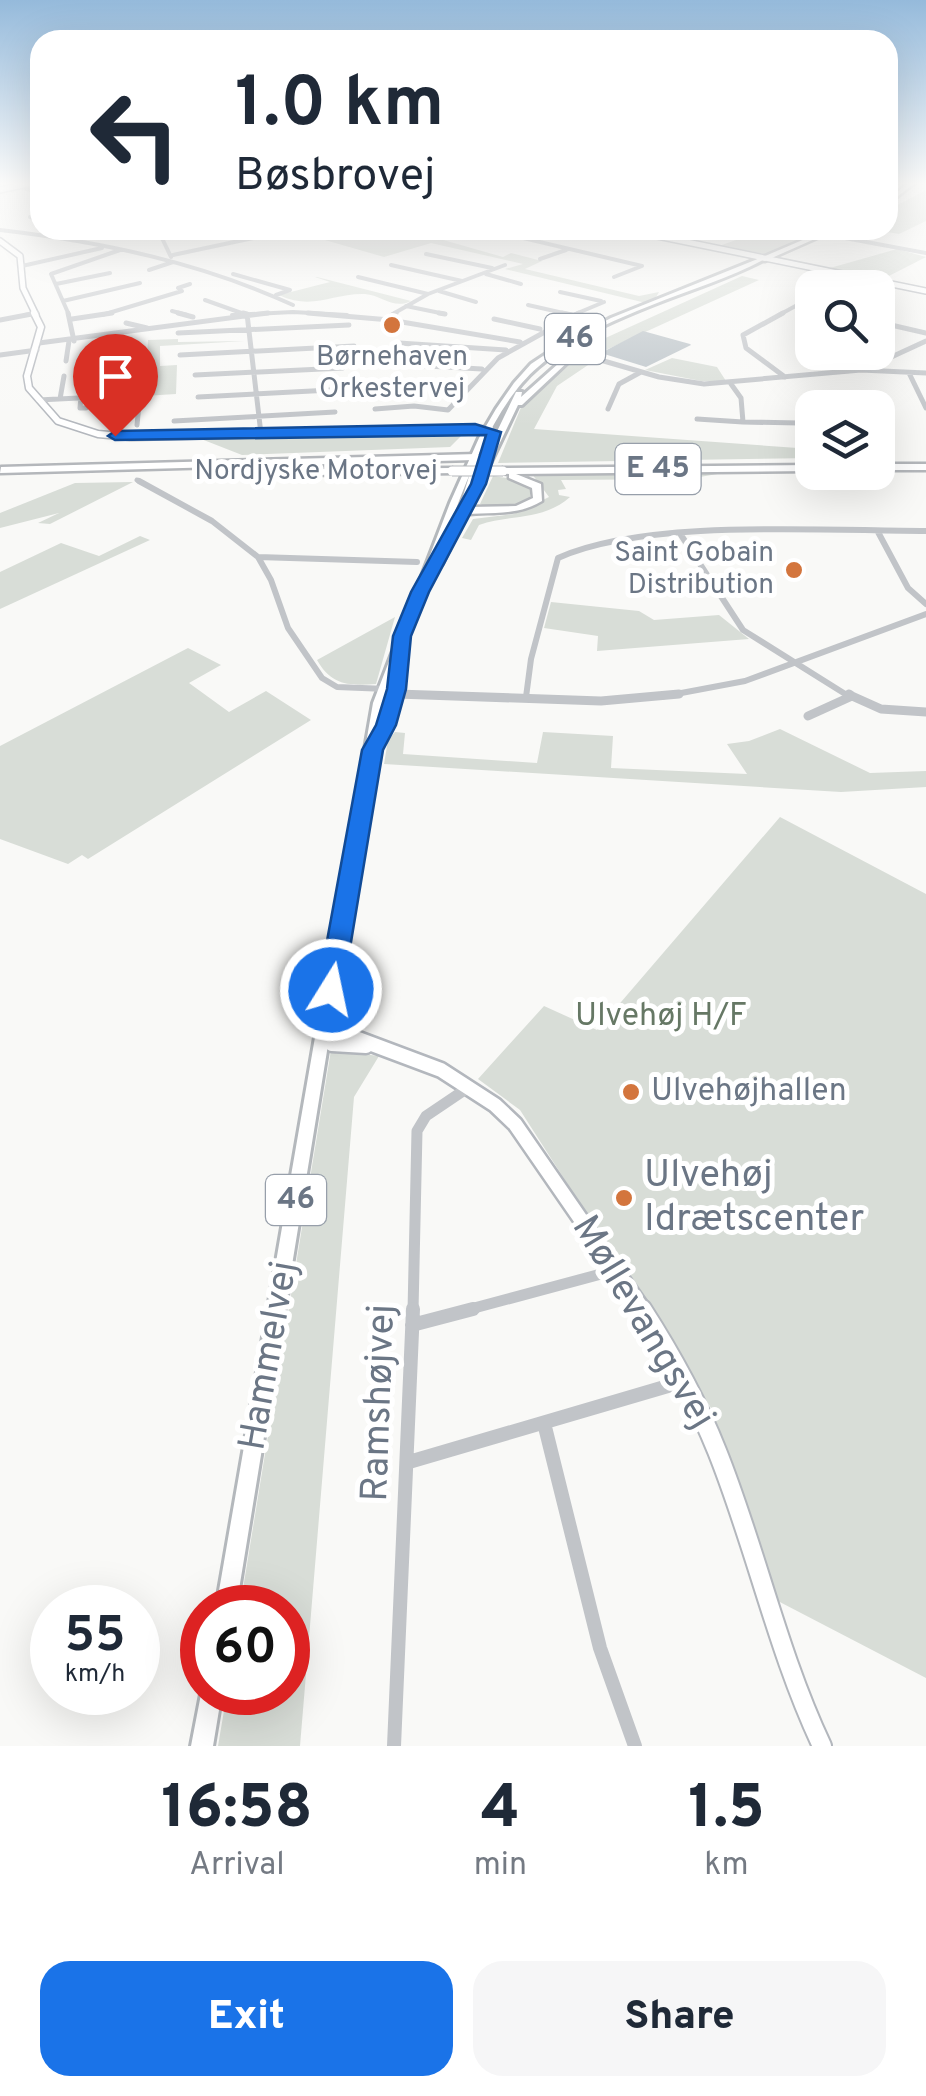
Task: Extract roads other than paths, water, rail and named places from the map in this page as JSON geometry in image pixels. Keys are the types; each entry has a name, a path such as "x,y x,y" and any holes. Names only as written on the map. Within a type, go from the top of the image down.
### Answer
{"highway":[{"path":"0,472 482,460"},
{"path":"464,510 482,460"},
{"path":"895,465 926,465"},
{"name":"E 45","path":"504,470 795,466"},
{"path":"451,514 531,505 540,494 532,482 504,470 453,470"},
{"name":"Nordjyske Motorvej","path":"0,472 453,470"},
{"name":"Nordjyske Motorvej","path":"0,472 453,470"},
{"path":"478,484 474,505 494,512"}],"main road":[{"name":"Hammelvej","path":"493,429 530,381 565,350 758,263"},
{"name":"Hammelvej","path":"420,592 478,484 493,429 516,384 565,350 608,328 759,263"},
{"path":"509,412 570,356 581,355"},
{"name":"Hammelvej","path":"372,750 380,736 395,651 451,514 482,460"},
{"name":"Hammelvej","path":"230,1585 372,750 402,636"},
{"path":"202,1746 208,1715"}],"street":[{"path":"33,263 22,266 23,288 42,327 27,376 38,400 58,421 98,434 131,437 493,429"},
{"path":"66,361 72,341 72,320 53,271 77,263"},
{"path":"163,263 151,269 170,273"},
{"path":"186,263 274,295 294,308"},
{"path":"469,263 494,269"},
{"path":"614,277 642,266 631,263"},
{"path":"790,263 822,270"},
{"path":"391,265 462,281"},
{"path":"384,320 428,294 506,265"},
{"path":"224,272 290,290 274,295"},
{"path":"56,284 110,273"},
{"path":"484,273 521,284"},
{"path":"358,277 428,294"},
{"path":"240,282 251,278"},
{"path":"64,301 140,283"},
{"path":"72,320 116,312 182,291 178,288 190,284"},
{"path":"895,285 926,292"},
{"path":"437,290 476,302"},
{"path":"376,409 398,406 448,410 463,389 507,350 604,302 560,292"},
{"path":"205,300 247,314"},
{"path":"236,308 253,301"},
{"path":"528,305 572,315"},
{"path":"406,306 445,314"},
{"path":"786,378 746,348 742,336 795,306"},
{"path":"0,355 199,319 294,308 520,342"},
{"path":"172,312 199,319"},
{"path":"0,320 37,313"},
{"path":"247,314 256,418 261,434"},
{"path":"494,319 542,330"},
{"path":"126,322 151,329"},
{"path":"178,333 248,330 289,323 349,325"},
{"path":"895,326 926,332"},
{"path":"117,336 118,353"},
{"path":"895,355 926,341"},
{"path":"399,343 507,350"},
{"path":"180,355 354,346"},
{"path":"565,350 620,365"},
{"path":"565,350 688,382 731,384 843,371 926,373"},
{"path":"390,364 483,369"},
{"path":"196,375 344,368"},
{"path":"608,409 619,384 641,372"},
{"path":"115,396 118,373"},
{"path":"909,373 926,408"},
{"path":"60,398 64,376"},
{"path":"731,384 741,398 743,422"},
{"path":"391,386 463,389"},
{"path":"198,398 350,389"},
{"path":"38,400 140,394 137,424"},
{"path":"81,398 80,408 86,408"},
{"path":"398,406 402,419"},
{"path":"174,422 336,412"},
{"path":"697,419 795,423"},
{"path":"137,480 212,521 258,557 288,628 322,678 336,687 601,701 670,696 745,681 926,614"},
{"path":"526,698 531,659 558,558 585,545 681,534 926,531"},
{"path":"878,532 908,588 926,604"},
{"path":"681,534 732,618 756,640 881,709 926,712"},
{"path":"258,557 417,562"},
{"path":"808,716 852,696"},
{"name":"Møllevangsvej","path":"322,1037 332,1044 371,1046 426,1064 468,1086 515,1124 616,1270 685,1382 718,1452 793,1690 822,1746"},
{"name":"Ramshøjvej","path":"394,1746 409,1462 416,1131 426,1116 468,1086"},
{"path":"412,1325 616,1270"},
{"path":"409,1462 685,1382"},
{"path":"544,1423 600,1648 635,1746"}],"place":[{"name":"Børnehaven Orkestervej","path":"392,325"},
{"name":"Saint Gobain Distribution","path":"794,570"},
{"name":"Ulvehøjhallen","path":"631,1092"},
{"name":"Ulvehøj Idrætscenter","path":"624,1198"}],"park label":[{"name":"Ulvehøj H/F","path":"661,1017"}]}
